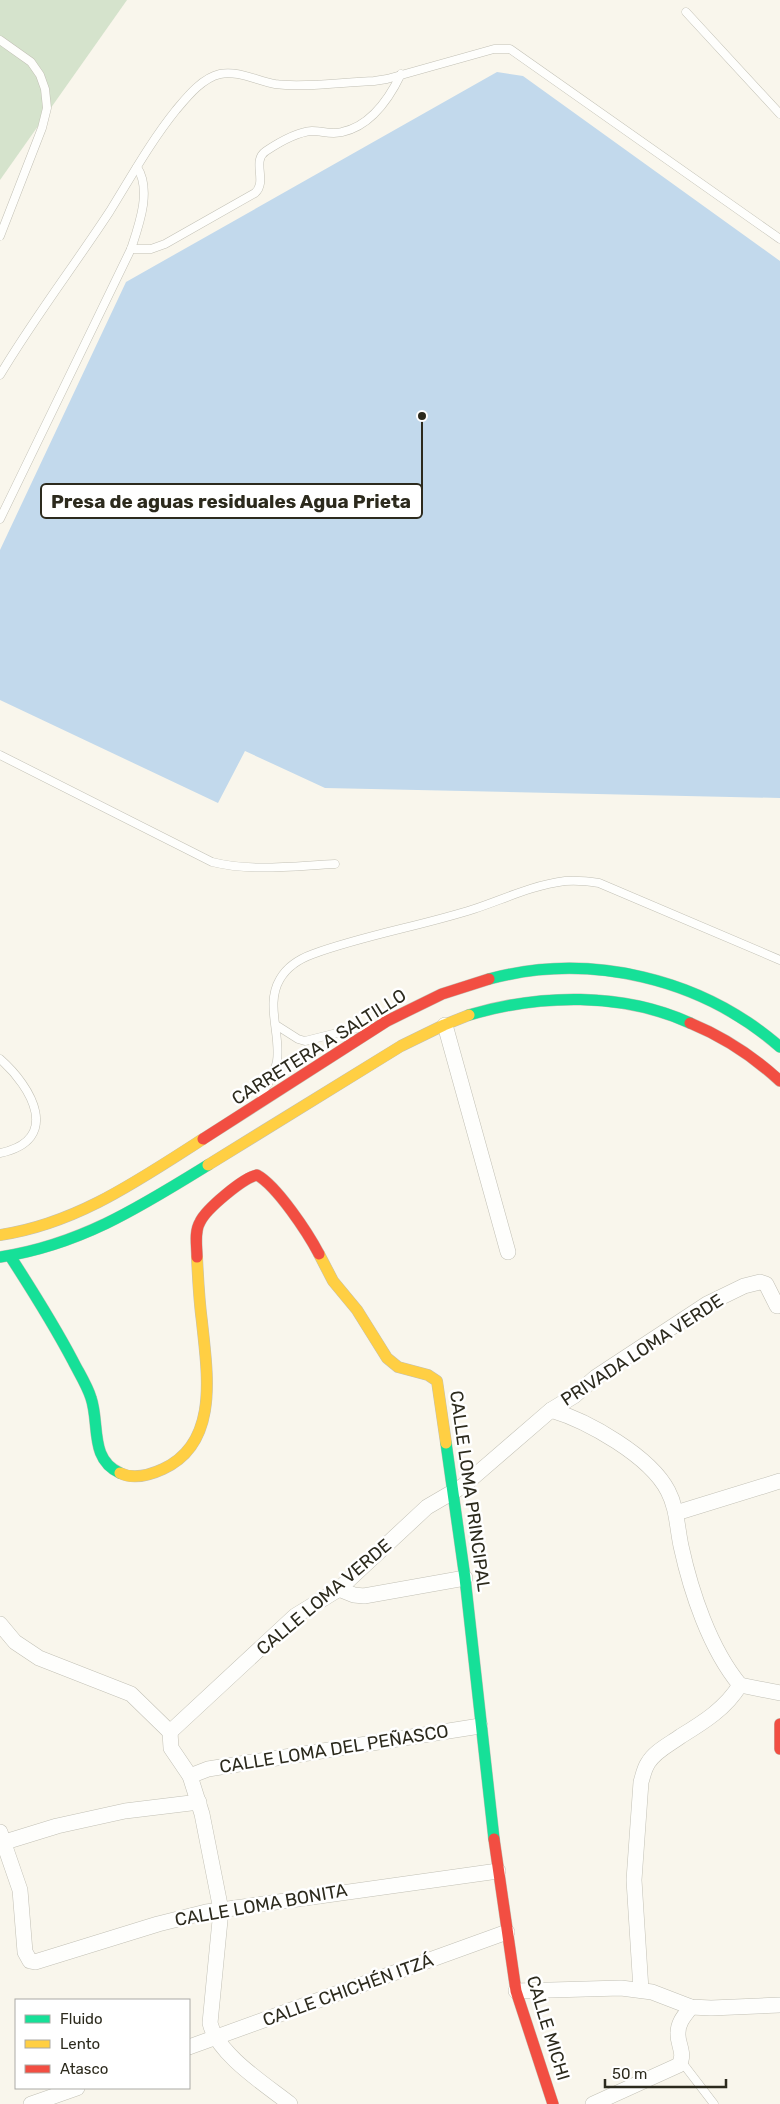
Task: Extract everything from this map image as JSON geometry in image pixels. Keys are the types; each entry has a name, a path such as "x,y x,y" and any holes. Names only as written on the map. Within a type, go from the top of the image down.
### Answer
{"main road":[{"name":"CARRETERA A SALTILLO","path":"0,1235 46,1224 92,1206 253,1108 386,1022 415,1006 473,982 506,974 537,969 575,968 634,974 663,981 721,1006 749,1023 780,1047"},
{"path":"5,1256 70,1241 128,1215 408,1041 487,1009 512,1004 573,999 634,1006 661,1012 706,1030 738,1047 780,1081"},
{"name":"CALLE LOMA PRINCIPAL","path":"5,1256 65,1345 85,1383 92,1402 98,1448 102,1457 108,1466 116,1472 133,1477 140,1478 171,1466 192,1446 199,1430 207,1398 197,1284 197,1228 202,1218 248,1178 262,1177 301,1225 316,1248 333,1281 357,1310 387,1358 398,1366 428,1374 437,1381 465,1578 480,1726 507,1932"},
{"path":"780,1724 780,1749"},
{"name":"CALLE MICHI","path":"507,1932 516,1991 553,2104"}],"street":[{"path":"445,1025 508,1252"},
{"name":"PRIVADA LOMA VERDE","path":"551,1410 574,1396 596,1377 707,1304 733,1291 763,1282 769,1288 777,1306"},
{"path":"551,1410 588,1424 615,1440 657,1473 668,1491 676,1513 681,1546 712,1643 721,1661 740,1685 780,1693"},
{"name":"CALLE LOMA VERDE","path":"170,1732 194,1712 295,1616 338,1589 427,1507 452,1493 504,1452 551,1410"},
{"path":"676,1513 780,1481"},
{"path":"338,1589 354,1595 364,1596 465,1578"},
{"path":"0,1624 22,1647 39,1658 131,1694 170,1732 171,1748 190,1776 198,1802 221,1910 210,2024 215,2038 225,2051 290,2104"},
{"path":"641,1990 634,1860 641,1782 648,1762 657,1753 724,1706 740,1685"},
{"name":"CALLE LOMA DEL PEÑASCO","path":"190,1776 208,1769 480,1726"},
{"path":"2,1837 125,1811 198,1802"},
{"name":"CALLE LOMA BONITA","path":"2,1837 20,1890 25,1952 30,1960 41,1962 158,1924 206,1912 362,1888 498,1871"},
{"name":"CALLE CHICHÉN ITZÁ","path":"190,2047 507,1932"},
{"path":"516,1991 621,1988 641,1990 691,2007 780,2005"},
{"path":"593,2104 676,2067 682,2061 678,2031 681,2020 691,2007"},
{"path":"31,2104 74,2089"}],"lane":[{"path":"686,12 780,114"},
{"path":"0,40 31,62 40,74 45,89 47,108 37,143 0,236"},
{"path":"0,375 24,335 109,212 158,134 203,82 219,74 228,74 276,84 294,85 374,81 494,49 510,49 780,239"},
{"path":"131,249 151,249 165,244 255,193 261,184 259,160 263,153 300,133 312,131 332,134 344,132 363,123 374,115 385,101 401,74"},
{"path":"0,519 131,249 136,234 144,189 142,174 137,167"},
{"path":"0,755 212,862 253,868 335,864"},
{"path":"253,1108 275,1068 277,1060 276,1025 272,1003 274,991 287,969 312,955 402,927 473,909 537,887 565,881 590,882 616,889 780,960"},
{"path":"276,1025 298,1039 305,1041 349,1029 386,1022"},
{"path":"0,1059 26,1088 36,1108 37,1123 31,1136 22,1144 0,1153"},
{"path":"682,2061 714,2104"}],"green space":[{"path":"0,0 127,0 0,180"}],"water":[{"path":"497,72 523,76 780,261 780,798 325,788 245,751 218,803 0,700 0,550 126,282"}],"traffic: fast":[{"path":"489,979 527,971 566,969 605,970 643,977 680,988 715,1003 749,1023 780,1047"},
{"path":"469,1015 496,1008 552,1000 609,1001 664,1013 690,1023"},
{"path":"0,1257 29,1251 83,1234 133,1209 208,1165"},
{"path":"10,1256 51,1321 85,1384 94,1408 97,1440 100,1450 110,1467 120,1473"},
{"path":"446,1443 465,1578 494,1839"}],"traffic: slow":[{"path":"208,1165 401,1046 469,1015"},
{"path":"0,1235 28,1229 81,1211 155,1170 203,1139"},
{"path":"319,1254 333,1281 357,1310 387,1358 398,1367 428,1375 437,1381 446,1443"},
{"path":"120,1473 131,1476 147,1475 163,1469 181,1457 194,1442 202,1424 206,1405 207,1384 197,1257"}],"traffic: jam":[{"path":"203,1139 387,1021 442,994 489,979"},
{"path":"690,1023 715,1034 738,1048 780,1081"},
{"path":"197,1257 197,1230 204,1216 234,1188 257,1175 283,1199 319,1254"},
{"path":"780,1724 780,1749"},
{"path":"494,1839 516,1991 553,2104"}],"place":[{"name":"Presa de aguas residuales Agua Prieta","path":"422,416"}]}
